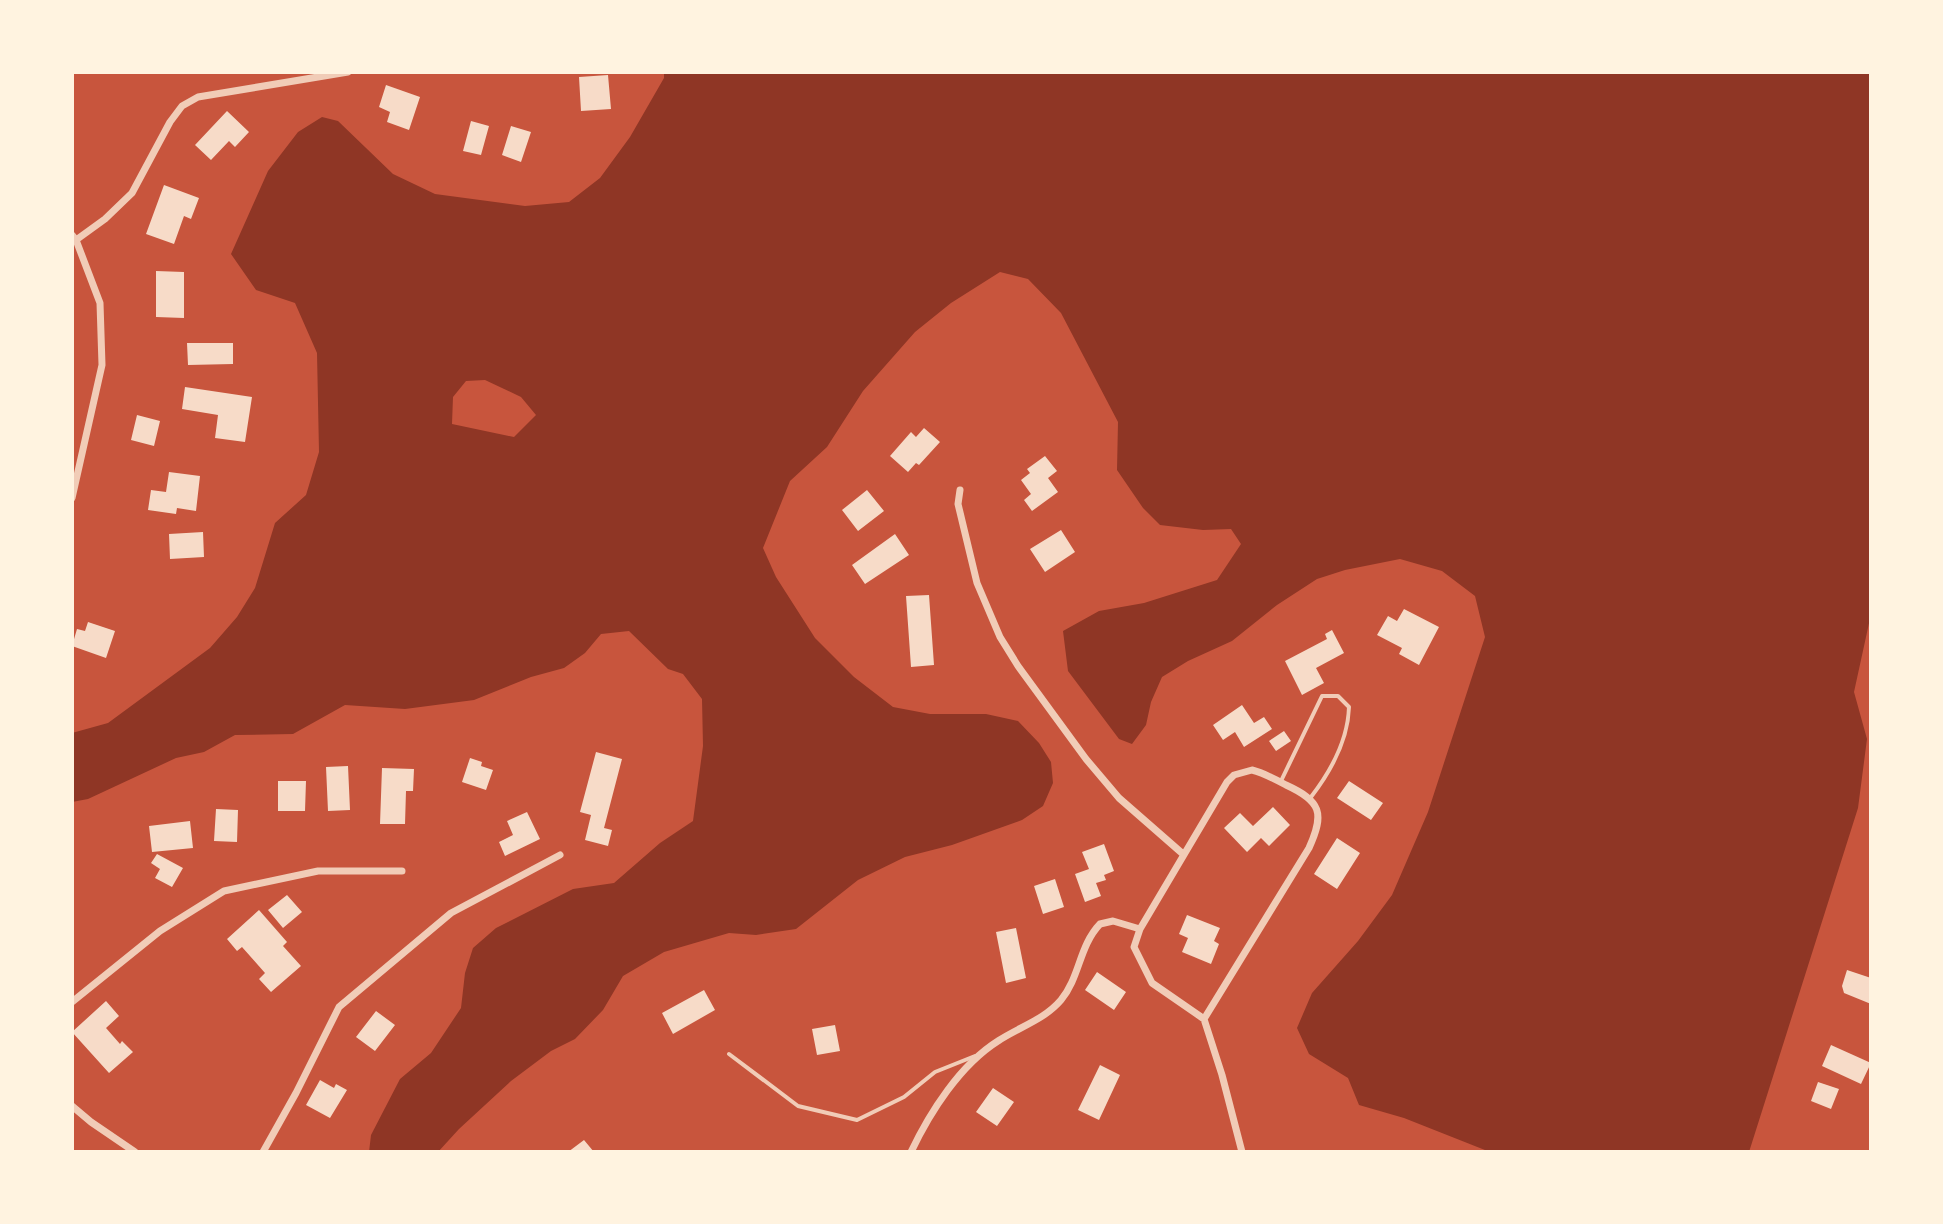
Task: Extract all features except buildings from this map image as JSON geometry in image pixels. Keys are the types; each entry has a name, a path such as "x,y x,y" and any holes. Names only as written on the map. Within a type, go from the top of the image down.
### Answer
{"street":[{"path":"72,498 102,365 100,303 74,238 105,219 132,193 170,122 182,106 198,97 348,72"},
{"path":"960,490 958,504 977,583 1000,637 1086,759 1119,798 1183,854"},
{"path":"1204,1019 1309,848 1318,821 1311,797 1252,770 1234,775 1227,782 1140,929 1134,947 1148,978 1157,988 1204,1019 1242,1152"},
{"path":"263,1152 339,1007 451,913 560,855"},
{"path":"72,1002 160,931 224,891 318,871 402,871"},
{"path":"911,1152 931,1115 981,1054 997,1041 1051,1010 1062,999 1071,985 1085,944 1100,924 1113,921 1140,929"},
{"path":"74,1112 135,1152"}],"lane":[{"path":"1281,782 1322,696 1338,696 1349,707 1343,743 1311,797"},
{"path":"729,1054 798,1106 857,1120 904,1097 935,1072 981,1054"}],"shaded area":[{"path":"664,72 1871,72 1871,614 1854,692 1867,739 1858,808 1749,1152 1490,1152 1404,1118 1359,1105 1348,1078 1309,1054 1297,1028 1312,993 1358,941 1392,895 1428,812 1485,637 1475,596 1442,571 1400,559 1317,579 1277,605 1232,641 1162,677 1151,702 1146,725 1132,744 1119,739 1068,671 1063,631 1099,611 1144,603 1217,580 1241,544 1231,529 1203,530 1160,525 1143,508 1117,470 1118,422 1061,313 1028,279 1000,272 951,303 915,332 863,391 827,447 790,481 763,548 776,577 815,638 854,677 893,707 930,714 986,714 1018,721 1039,743 1051,762 1053,783 1043,806 1022,820 952,845 905,857 858,880 796,929 756,935 729,933 664,952 623,976 603,1010 575,1039 551,1051 511,1081 438,1152 369,1152 371,1135 400,1079 431,1053 461,1008 465,973 473,948 496,928 573,889 614,883 660,843 693,821 703,746 702,699 683,674 668,669 629,631 601,634 585,653 564,668 531,677 474,700 405,709 345,705 293,734 235,735 204,752 176,758 88,799 72,802 72,733 108,723 210,648 237,617 255,588 275,523 306,495 319,452 317,353 295,303 256,290 231,254 268,171 298,132 322,117 338,121 393,174 435,194 525,206 569,202 600,178 630,137 664,78","holes":["485,380 521,397 536,415 514,437 452,424 453,397 466,381"]}]}
